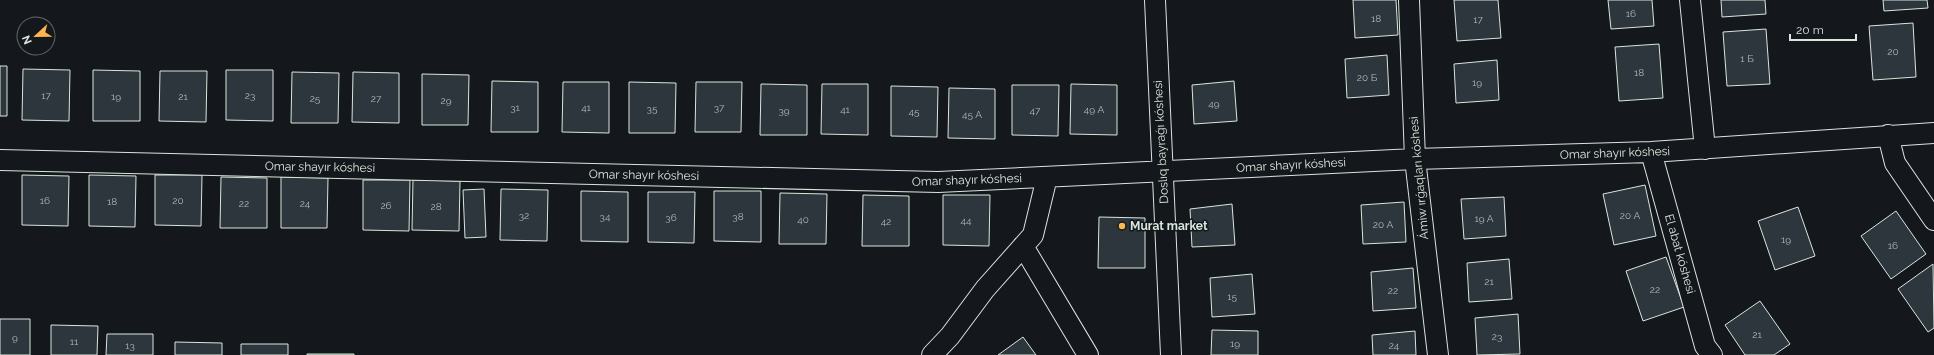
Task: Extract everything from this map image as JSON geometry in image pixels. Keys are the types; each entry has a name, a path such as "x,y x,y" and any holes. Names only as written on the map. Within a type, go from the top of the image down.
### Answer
{"street":[{"name":"Doslıq bayraǵı kóshesi","path":"1155,0 1171,355"},
{"name":"Ámiw ırǵaqları kóshesi","path":"1409,0 1416,159 1438,355"},
{"path":"1690,0 1705,149"},
{"name":"Omar shayır kóshesi","path":"0,160 938,182 1416,159 1651,152 1934,133"},
{"path":"1888,135 1895,163 1934,220"},
{"name":"El abat kóshesi","path":"1651,152 1705,346 1712,355"},
{"path":"932,355 950,336 985,288 1033,235 1047,177"},
{"path":"1023,246 1088,355"}],"building":[{"path":"1353,0 1396,0 1398,35 1355,38"},
{"path":"1454,0 1498,0 1501,38 1457,41"},
{"path":"1608,0 1652,0 1654,26 1611,29"},
{"path":"1721,0 1765,0 1766,14 1722,17"},
{"path":"1883,0 1927,0 1928,8 1884,11"},
{"path":"1913,23 1916,77 1873,80 1869,26"},
{"path":"1766,29 1770,84 1727,86 1723,32"},
{"path":"1659,44 1663,98 1619,101 1615,47"},
{"path":"1387,55 1389,95 1347,98 1345,59"},
{"path":"1497,60 1499,100 1456,103 1454,64"},
{"path":"0,66 7,66 7,116 0,116"},
{"path":"23,69 70,70 69,121 22,120"},
{"path":"93,70 140,71 140,121 93,121"},
{"path":"226,70 273,70 273,121 226,120"},
{"path":"160,71 207,71 206,122 159,121"},
{"path":"292,72 339,73 338,123 291,123"},
{"path":"353,72 399,73 399,123 352,122"},
{"path":"422,74 469,75 468,125 422,125"},
{"path":"492,81 538,82 538,132 491,132"},
{"path":"1234,81 1237,121 1194,124 1192,85"},
{"path":"563,82 609,82 609,133 562,132"},
{"path":"629,82 676,83 675,133 629,133"},
{"path":"696,82 742,82 741,132 695,132"},
{"path":"761,84 807,85 807,135 760,135"},
{"path":"822,84 868,84 868,135 821,134"},
{"path":"1071,84 1117,85 1117,135 1070,134"},
{"path":"1012,85 1059,85 1058,136 1012,135"},
{"path":"891,86 938,87 937,137 891,136"},
{"path":"949,88 995,89 995,139 948,138"},
{"path":"22,175 69,176 68,226 22,225"},
{"path":"89,175 136,176 135,227 89,226"},
{"path":"155,175 202,175 201,226 155,225"},
{"path":"221,177 267,178 267,228 220,228"},
{"path":"281,177 328,178 327,228 281,228"},
{"path":"363,180 410,180 409,231 363,230"},
{"path":"413,180 460,181 459,231 412,230"},
{"path":"1645,185 1656,236 1614,245 1603,194"},
{"path":"484,189 486,237 465,238 463,190"},
{"path":"501,189 548,190 547,241 500,240"},
{"path":"581,191 628,192 628,242 581,241"},
{"path":"714,191 761,191 761,242 714,241"},
{"path":"648,192 695,192 694,243 648,242"},
{"path":"780,193 827,194 826,244 779,244"},
{"path":"863,195 909,196 909,246 862,246"},
{"path":"943,195 990,195 989,246 943,245"},
{"path":"1504,197 1506,236 1464,239 1461,199"},
{"path":"1404,202 1406,242 1363,244 1361,205"},
{"path":"1232,204 1235,245 1192,247 1190,209"},
{"path":"1798,207 1815,256 1775,270 1758,221"},
{"path":"1896,211 1926,254 1891,279 1861,236"},
{"path":"1099,217 1145,218 1145,268 1098,268"},
{"path":"1666,257 1684,307 1643,321 1626,271"},
{"path":"1509,259 1512,299 1469,302 1467,263"},
{"path":"1933,264 1934,328 1928,332 1898,289"},
{"path":"1413,268 1416,308 1373,311 1371,272"},
{"path":"1252,274 1255,314 1212,317 1210,278"},
{"path":"1760,301 1790,344 1774,355 1745,355 1725,325"},
{"path":"1518,314 1520,354 1477,355 1475,318"},
{"path":"0,319 30,319 30,355 0,355"},
{"path":"51,325 98,326 97,355 51,355"},
{"path":"1212,330 1258,331 1258,355 1211,355"},
{"path":"1415,331 1416,355 1373,355 1372,335"},
{"path":"107,334 153,334 153,355 106,355"},
{"path":"1023,337 1036,355 998,355"},
{"path":"175,342 222,343 222,355 175,355"},
{"path":"241,344 288,344 288,355 241,355"},
{"path":"354,354 354,355 307,355"}],"place":[{"name":"Murat market","path":"1122,226"}]}
